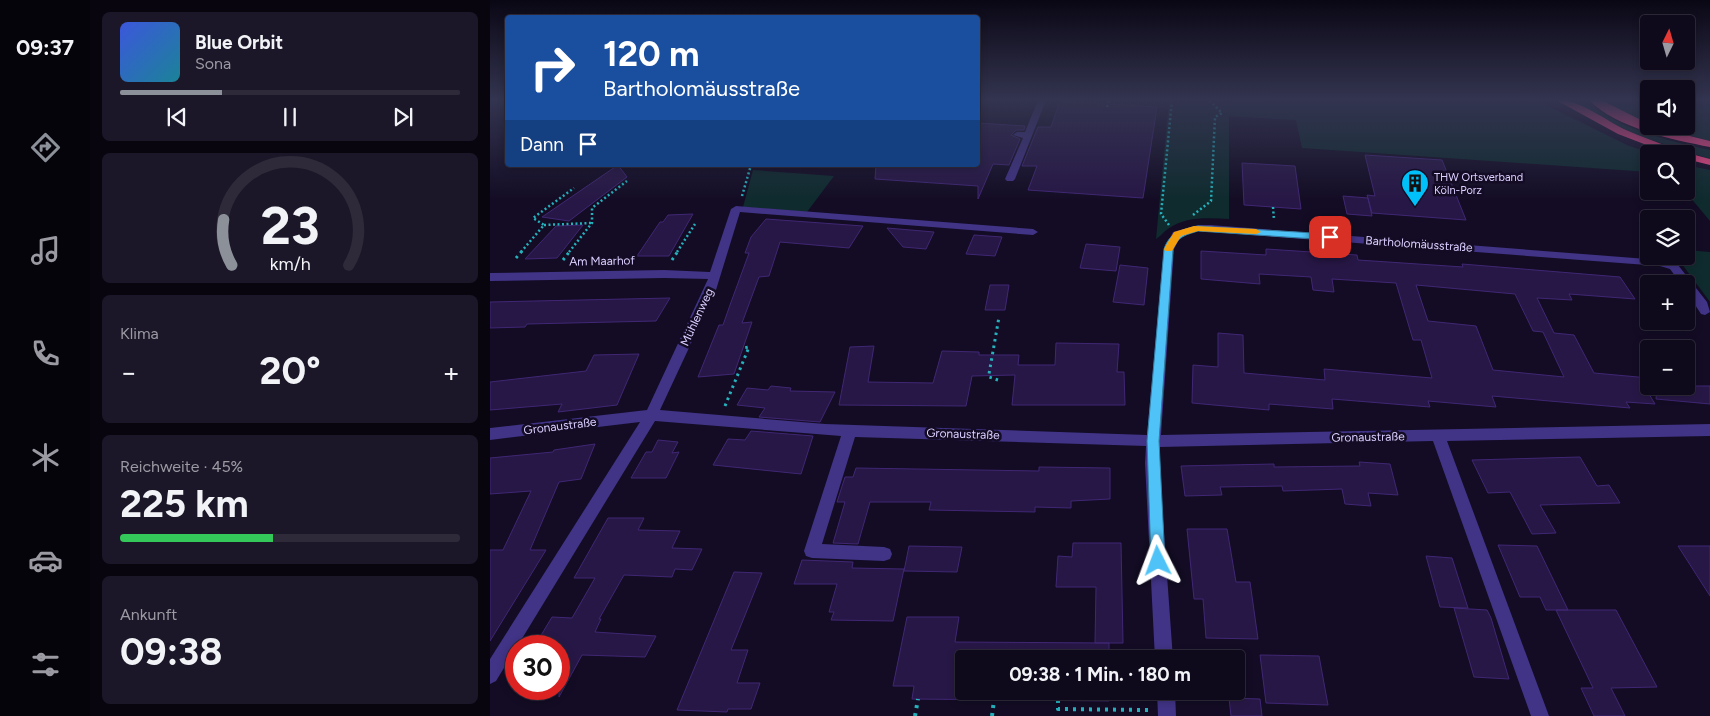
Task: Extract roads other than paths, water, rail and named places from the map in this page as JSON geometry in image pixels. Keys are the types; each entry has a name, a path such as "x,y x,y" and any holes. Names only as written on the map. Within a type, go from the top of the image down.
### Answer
{"highway":[{"path":"1626,133 1656,145"},
{"path":"1672,133 1710,144"},
{"path":"1695,158 1710,162"}],"street":[{"path":"1010,179 1028,135 1017,135"},
{"name":"Mühlenweg","path":"490,675 650,415 715,276 736,209 1033,232"},
{"name":"Bartholomäusstraße","path":"1153,441 1168,249 1172,240 1178,234 1198,228 1660,263 1674,267 1703,305 1705,311"},
{"name":"Am Maarhof","path":"490,278 664,274 715,276"},
{"name":"Gronaustraße","path":"490,434 650,415 850,431 1153,441 1710,430"},
{"path":"850,431 812,551 884,554"},
{"path":"1438,435 1540,716"},
{"path":"1153,441 1164,650"},
{"path":"1166,700 1167,713"}],"place":[{"name":"THW Ortsverband Köln-Porz","path":"1415,207"}]}
